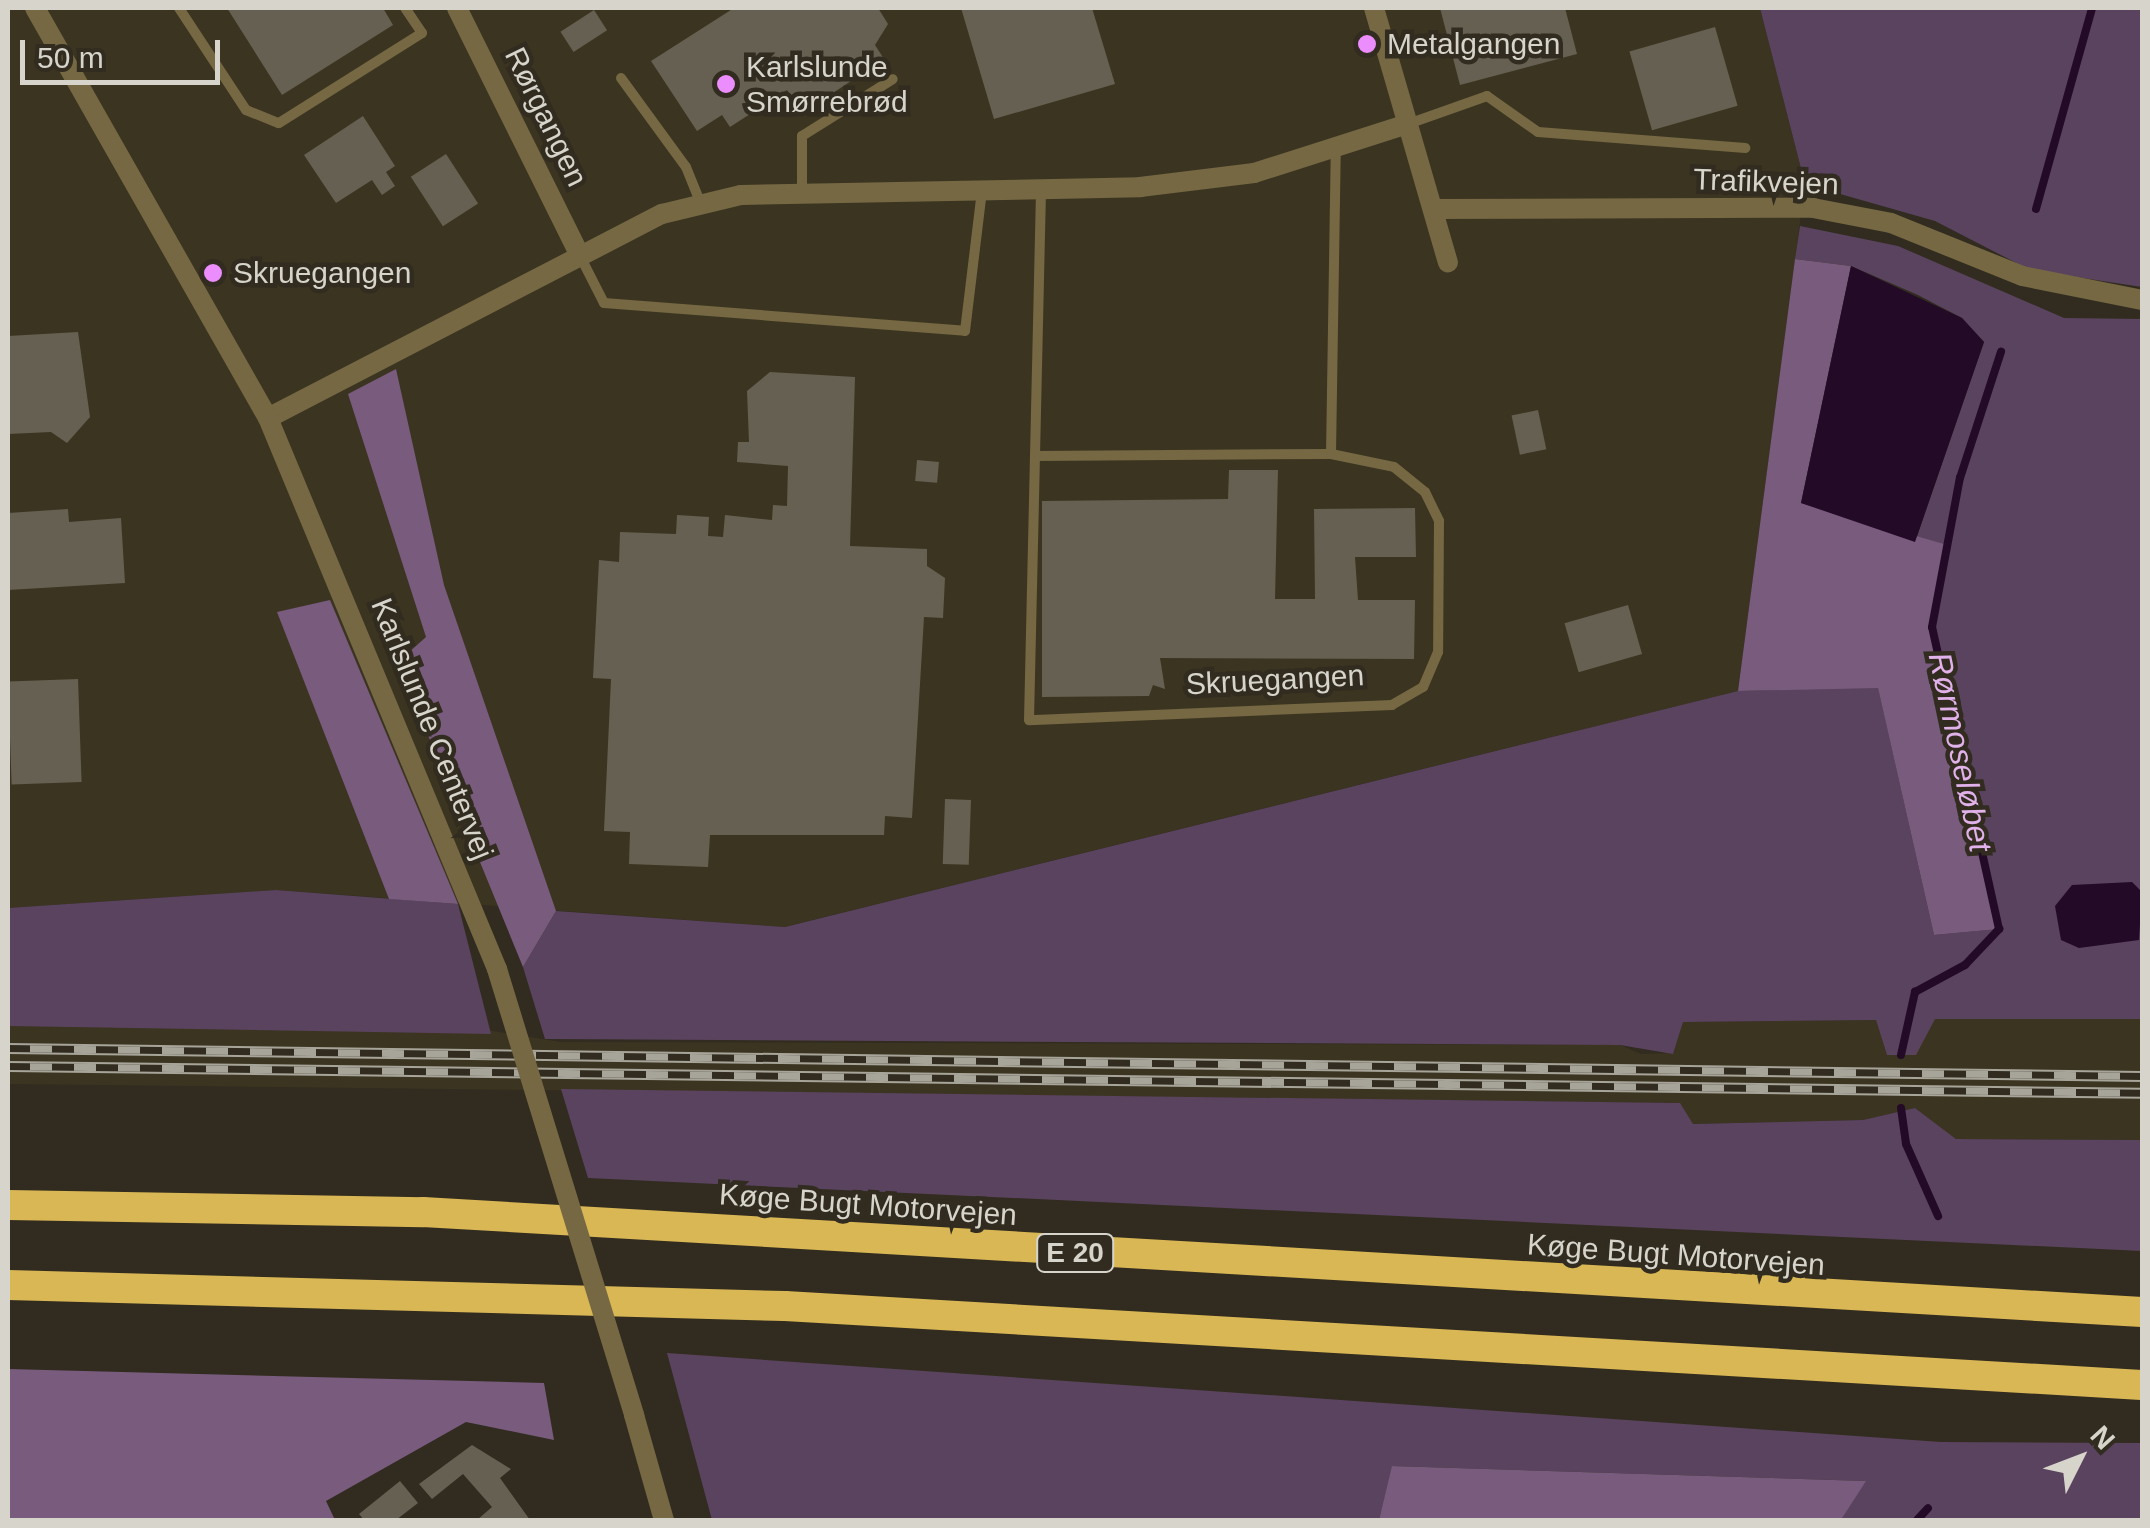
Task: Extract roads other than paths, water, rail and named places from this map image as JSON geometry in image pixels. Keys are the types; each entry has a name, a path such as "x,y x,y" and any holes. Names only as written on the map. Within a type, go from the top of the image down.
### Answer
{"highway":[{"name":"Køge Bugt Motorvejen","path":"8,1205 423,1212 2142,1312"},
{"path":"8,1284 784,1306 2142,1385"}],"street":[{"name":"Karlslunde Centervej","path":"35,8 268,418 497,969 664,1520"},
{"name":"Rørgangen","path":"457,8 579,254"},
{"path":"1374,8 1448,262"},
{"path":"268,418 579,254 700,204 802,192 1041,191 1254,173 1408,124"},
{"name":"Trafikvejen","path":"1434,210 1813,208 1891,223 2022,276 2142,300"}],"lane":[{"path":"179,8 246,110 279,122 422,33 408,9"},
{"path":"620,78 686,168 700,204"},
{"path":"802,192 802,136 893,79"},
{"path":"1408,124 1487,96 1538,132 1744,148"},
{"path":"1331,454 1336,148"},
{"path":"579,254 604,303 965,331 982,190"},
{"name":"Skruegangen","path":"1036,456 1331,454 1394,466 1424,492 1439,522 1438,652 1423,687 1392,704 1030,720 1041,191"}],"waterway":[{"name":"Rørmoseløbet","path":"2036,209 2092,8"},
{"name":"Rørmoseløbet","path":"1901,1055 1915,992 1965,965 1999,929 1932,627 1960,478 2001,352"},
{"name":"Rørmoseløbet","path":"1901,1108 1906,1144 1938,1216"},
{"name":"Rørmoseløbet","path":"1917,1520 1928,1508"}],"railway":[{"path":"8,1048 2142,1076"},
{"path":"8,1066 2142,1093"}],"place":[{"name":"Metalgangen","path":"1367,44"},
{"name":"Karlslunde Smørrebrød","path":"726,84"},
{"name":"Skruegangen","path":"213,273"}]}
